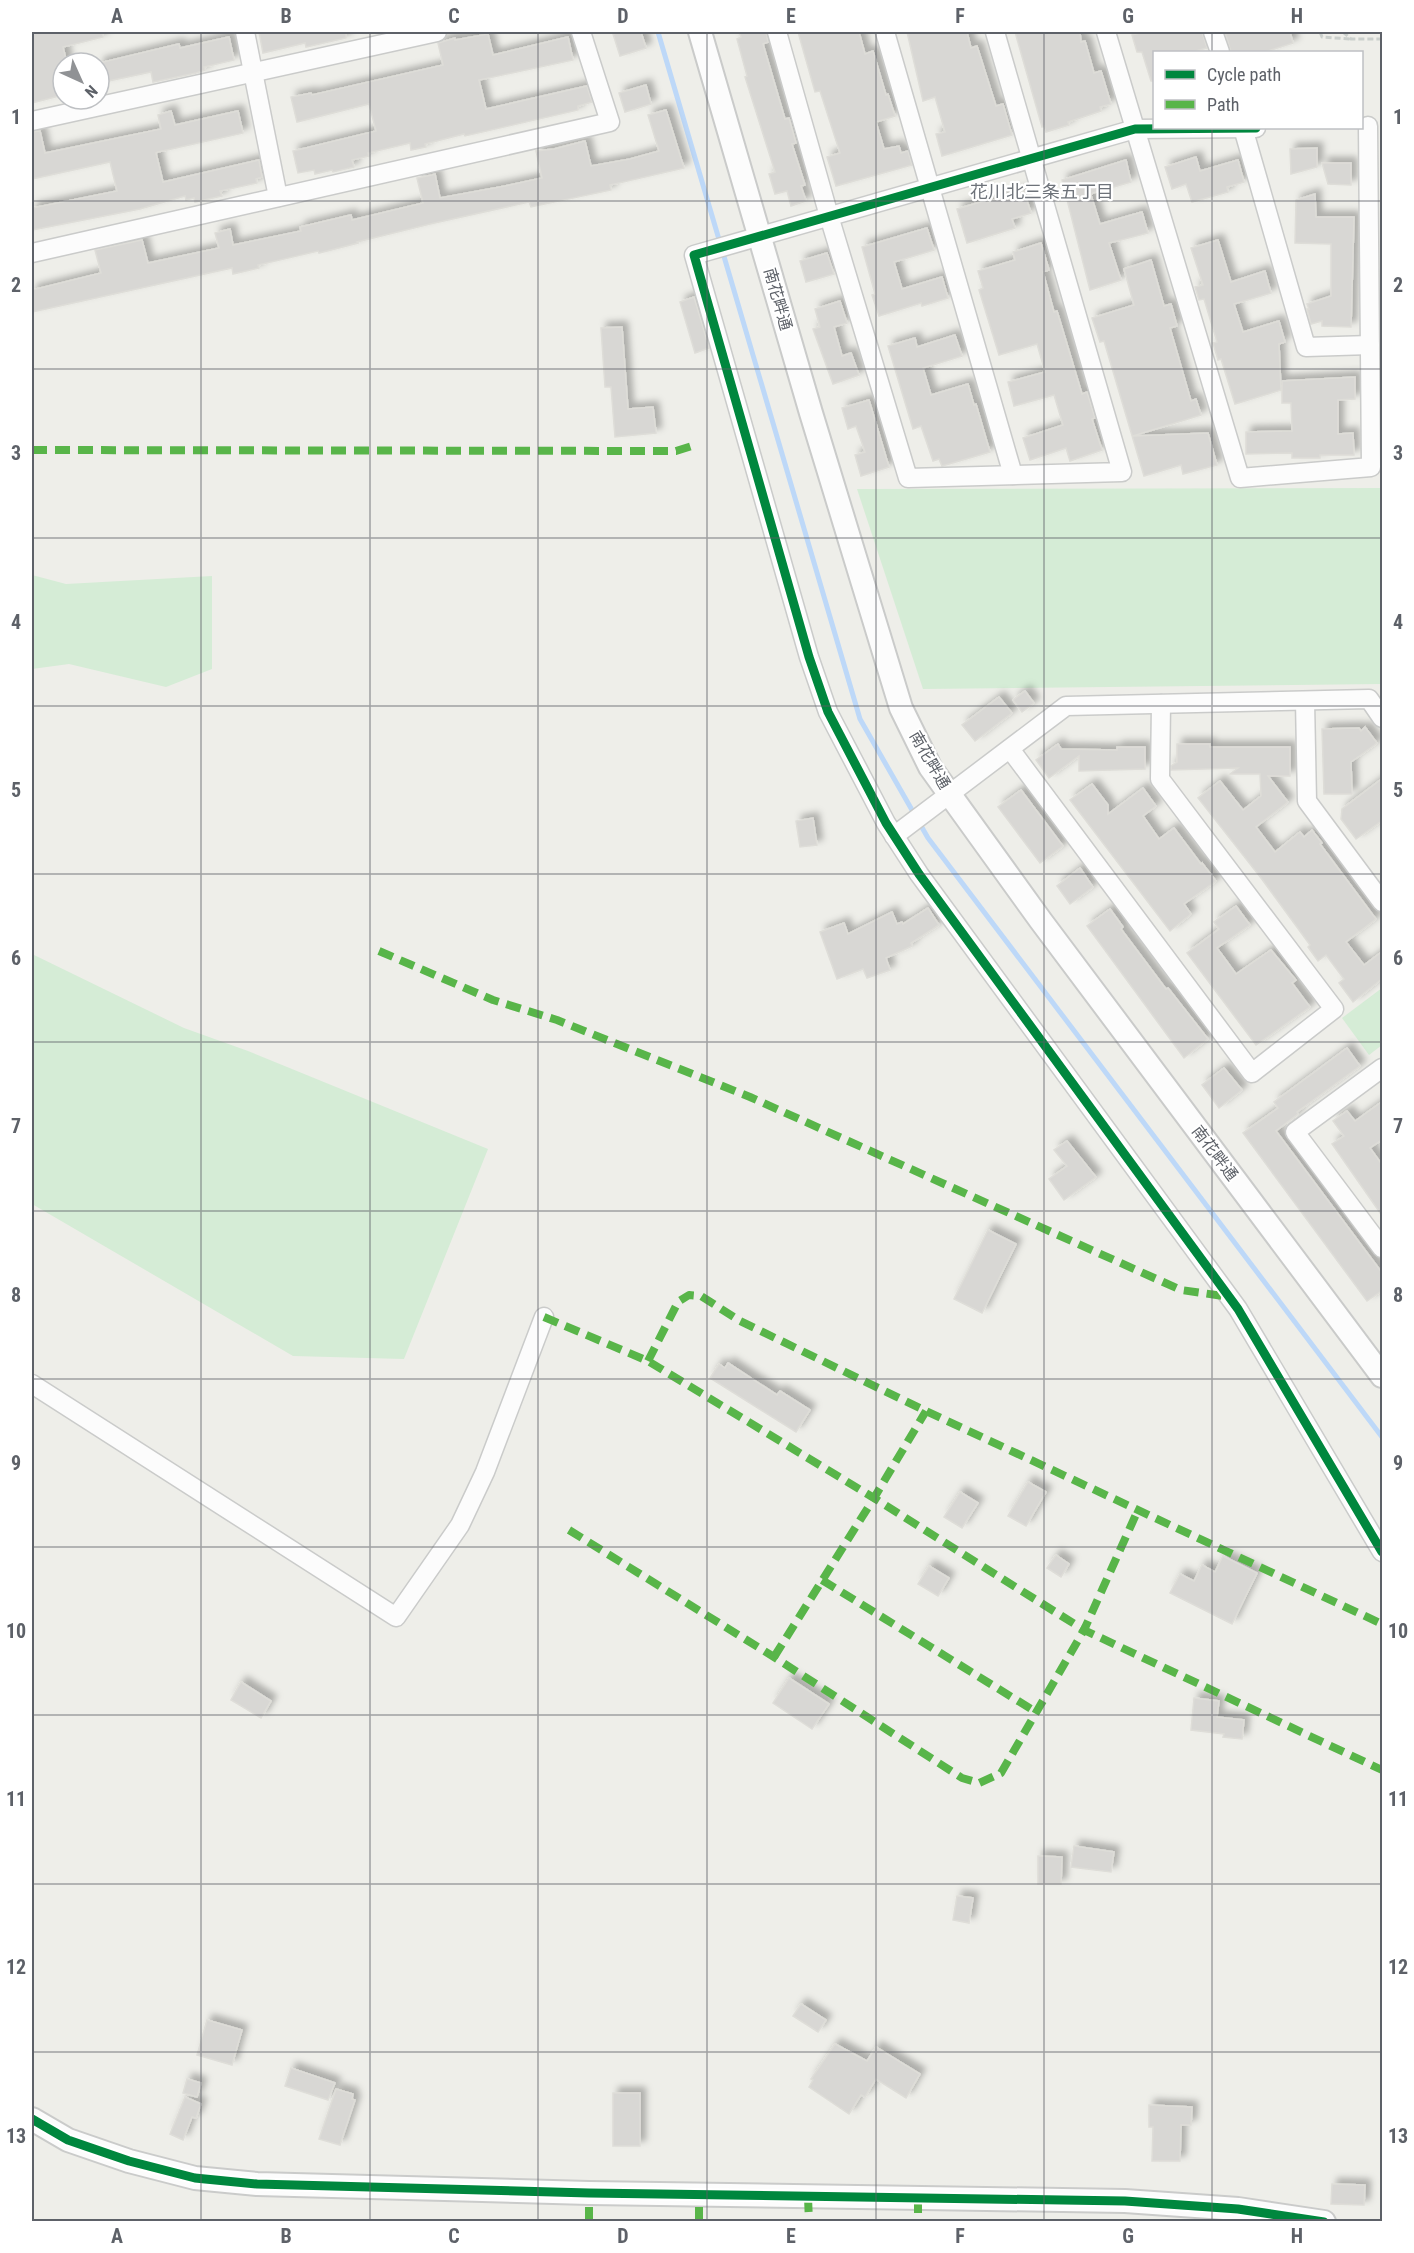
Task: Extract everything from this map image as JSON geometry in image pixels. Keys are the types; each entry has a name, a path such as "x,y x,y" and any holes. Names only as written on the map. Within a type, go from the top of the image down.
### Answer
{"street":[{"path":"245,32 279,197"},
{"path":"32,121 437,32"},
{"path":"32,253 610,122 581,32"},
{"name":"南花畔通","path":"700,32 759,236 902,708 930,767 1041,921 1383,1376"},
{"path":"777,32 829,216 908,478 1122,472 995,32"},
{"path":"885,32 1013,475"},
{"path":"1106,32 1240,478 1371,467 1371,126"},
{"path":"1213,32 1220,51"},
{"path":"1153,129 1135,129 694,255 809,657 828,712 901,831 919,874 1238,1309 1383,1552"},
{"path":"1243,129 1306,347 1370,345"},
{"path":"901,831 1066,706 1376,698 1383,718"},
{"path":"1305,701 1307,801 1383,902"},
{"path":"1010,749 1252,1073 1334,1009 1160,779 1161,704"},
{"path":"1382,1071 1295,1132 1383,1248"},
{"path":"32,1384 396,1617 460,1525 486,1472 544,1317"},
{"path":"32,2119 68,2140 129,2161 195,2178 257,2184 589,2193 1125,2201 1238,2209 1324,2222"}],"path":[{"path":"1320,32 1322,37 1383,39"},
{"path":"1343,32 1351,39"}],"green space":[{"path":"1382,488 1382,684 923,689 857,489"},
{"path":"32,575 66,584 212,576 212,669 166,687 69,664 32,669"},
{"path":"32,954 184,1028 248,1051 488,1149 404,1359 293,1356 32,1204"},
{"path":"1382,988 1382,1045 1369,1055 1342,1018"}],"building":[{"path":"102,32 103,37 63,47 64,51 51,51 51,98 32,103 32,34"},
{"path":"259,32 346,32 346,38 306,47 305,43 263,53"},
{"path":"641,32 646,48 620,56 613,34"},
{"path":"739,32 766,32 768,42 763,44 785,119 789,118 796,143 792,144 805,185 801,186 806,201 791,206 787,191 775,194 769,174 775,172 745,77 747,76 737,39 741,37"},
{"path":"798,32 859,32 865,54 873,51 895,116 876,122 884,149 899,146 901,153 908,151 912,165 836,186 827,157 840,153 820,91 815,92"},
{"path":"907,32 967,32 971,48 977,46 996,106 1003,104 1012,135 942,156 936,134 945,132 935,97 923,101"},
{"path":"1015,32 1080,32 1081,42 1085,41 1094,73 1101,71 1111,104 1100,107 1101,111 1068,122 1069,125 1046,132 1044,126 1042,127"},
{"path":"1144,32 1202,32 1207,48 1196,51 1153,51 1153,81 1151,81 1142,52 1137,52 1132,35"},
{"path":"1225,32 1290,32 1293,43 1268,51 1231,51"},
{"path":"488,34 493,55 568,37 573,60 479,80 486,109 587,86 592,102 578,106 578,110 465,136 464,134 425,144 426,147 411,150 410,143 368,153 369,156 352,160 354,167 315,174 314,170 298,173 293,151 376,131 369,104 297,122 291,97 311,93 312,95 443,65 438,43 455,38 455,40"},
{"path":"229,37 234,60 204,67 205,70 196,73 153,82 151,72 111,80 111,60 179,44 180,48"},
{"path":"646,85 651,104 625,112 619,93"},
{"path":"666,110 684,168 610,185 611,190 531,207 529,202 430,224 319,253 318,251 258,265 259,268 233,274 232,268 32,312 32,290 101,273 95,250 142,240 148,263 219,248 215,233 230,229 233,245 301,231 300,227 351,215 352,220 423,203 417,178 435,174 440,198 542,178 536,151 585,141 591,166 630,159 659,151 648,115"},
{"path":"171,111 175,125 238,111 243,133 156,153 163,182 259,160 262,177 256,179 257,183 220,191 222,196 195,202 194,198 186,200 185,196 140,209 32,230 32,208 117,191 110,162 32,179 32,132 40,131 45,153 161,129 158,115"},
{"path":"1317,148 1317,167 1291,174 1290,149"},
{"path":"1196,157 1200,171 1238,160 1244,182 1227,187 1228,192 1192,202 1186,184 1172,189 1165,167"},
{"path":"1126,160 1131,182 1091,195 1100,224 1142,212 1148,233 1109,243 1121,280 1090,290 1062,180"},
{"path":"1322,163 1351,163 1351,185 1328,184"},
{"path":"1024,191 1031,213 1012,219 1015,228 967,243 957,209"},
{"path":"1315,194 1316,217 1354,217 1351,327 1322,326 1322,321 1311,324 1307,304 1331,296 1331,244 1295,243 1296,200"},
{"path":"927,228 934,250 894,262 902,289 942,277 948,298 922,306 921,303 879,316 862,247"},
{"path":"1218,240 1231,282 1265,271 1271,293 1234,304 1243,332 1279,321 1285,342 1279,344 1281,390 1235,404 1221,359 1218,360 1213,343 1217,342 1204,299 1199,300 1195,287 1203,285 1191,248"},
{"path":"1041,243 1049,270 1043,272 1054,312 1057,311 1082,394 1087,392 1095,418 1092,419 1102,450 1070,461 1066,448 1030,460 1023,438 1063,425 1054,395 1014,406 1008,382 1045,372 1037,344 999,355 979,290 983,288 978,271 1015,260 1013,252"},
{"path":"827,253 834,274 806,282 800,261"},
{"path":"1151,260 1164,306 1171,304 1177,326 1170,328 1191,401 1196,399 1201,415 1133,436 1208,433 1217,465 1183,474 1181,465 1144,476 1104,341 1100,342 1092,318 1134,305 1124,269"},
{"path":"694,297 709,348 695,353 680,302"},
{"path":"840,301 847,323 834,327 842,356 851,353 859,375 833,384 813,329 820,327 815,309"},
{"path":"622,327 628,409 653,407 656,433 615,437 611,387 605,387 601,328"},
{"path":"955,335 962,356 923,368 931,395 968,384 990,452 942,466 939,459 933,461 921,426 913,429 888,346 915,338 917,347"},
{"path":"1355,377 1355,399 1338,400 1338,434 1353,433 1354,455 1292,458 1292,453 1246,454 1246,432 1292,431 1291,403 1282,403 1282,381"},
{"path":"869,400 889,467 861,476 855,455 865,452 856,426 848,429 842,408"},
{"path":"1025,691 1034,703 1022,712 1013,700"},
{"path":"999,697 1012,713 975,741 962,725"},
{"path":"1365,727 1377,743 1351,762 1352,794 1324,794 1322,729 1359,728 1361,731"},
{"path":"1058,744 1061,749 1117,750 1117,747 1145,747 1145,769 1079,771 1079,756 1049,778 1036,760"},
{"path":"1177,744 1210,744 1210,747 1290,747 1290,776 1268,776 1288,802 1256,827 1275,852 1300,832 1304,837 1312,830 1376,919 1346,942 1364,965 1383,951 1383,978 1353,1002 1339,983 1344,979 1326,955 1318,961 1308,947 1310,945 1261,878 1198,798 1220,781 1243,810 1261,796 1260,774 1230,774 1238,768 1171,770 1171,766 1177,762"},
{"path":"1383,778 1383,820 1356,839 1341,819 1342,809"},
{"path":"1092,784 1108,805 1108,814 1143,788 1156,806 1143,816 1159,839 1174,828 1216,881 1184,904 1191,914 1170,931 1070,800"},
{"path":"1021,790 1063,846 1040,863 998,807"},
{"path":"813,818 817,845 800,847 796,821"},
{"path":"1080,868 1093,887 1070,904 1057,886"},
{"path":"1236,906 1250,925 1217,948 1236,974 1271,950 1296,980 1292,983 1310,1007 1256,1045 1187,953 1219,929 1214,922"},
{"path":"928,908 939,925 911,943 912,946 886,958 890,970 867,978 863,969 837,979 820,932 844,923 848,934 892,912 897,924 902,922 903,924"},
{"path":"1110,909 1123,927 1121,929 1166,989 1168,988 1208,1039 1184,1058 1087,926"},
{"path":"1347,1048 1360,1066 1297,1112 1298,1114 1276,1131 1383,1274 1383,1290 1367,1301 1243,1133 1278,1108 1274,1102"},
{"path":"1224,1068 1242,1090 1219,1108 1202,1085"},
{"path":"1383,1101 1383,1139 1370,1148 1383,1166 1383,1217 1332,1144 1344,1136 1333,1121 1347,1111 1355,1121"},
{"path":"1067,1141 1096,1177 1064,1200 1049,1179 1067,1166 1054,1150"},
{"path":"988,1230 1016,1244 982,1313 954,1299"},
{"path":"728,1363 777,1395 780,1391 810,1410 796,1432 710,1378 719,1364 725,1368"},
{"path":"1028,1482 1046,1492 1026,1526 1008,1516"},
{"path":"960,1492 978,1503 962,1528 944,1517"},
{"path":"1056,1555 1069,1564 1061,1577 1047,1568"},
{"path":"1223,1556 1257,1573 1232,1624 1170,1593 1180,1574 1194,1581 1202,1565 1215,1572"},
{"path":"929,1566 949,1578 938,1596 918,1584"},
{"path":"789,1678 829,1704 812,1729 773,1703"},
{"path":"241,1682 271,1701 261,1718 231,1700"},
{"path":"1194,1698 1219,1701 1217,1717 1244,1720 1242,1739 1191,1730"},
{"path":"1074,1846 1114,1852 1111,1872 1071,1867"},
{"path":"1038,1856 1062,1857 1061,1884 1038,1884"},
{"path":"957,1896 973,1898 969,1923 953,1920"},
{"path":"801,2004 826,2020 818,2032 793,2016"},
{"path":"207,2020 242,2030 232,2065 197,2055"},
{"path":"835,2044 867,2061 876,2047 920,2074 906,2098 876,2079 865,2097 861,2095 849,2114 809,2087 813,2080 811,2079"},
{"path":"291,2068 335,2083 328,2100 285,2086"},
{"path":"187,2079 201,2083 197,2097 183,2093"},
{"path":"336,2089 353,2094 352,2099 355,2100 340,2145 319,2139"},
{"path":"613,2093 640,2093 640,2146 613,2146"},
{"path":"185,2097 201,2104 196,2118 192,2117 183,2140 170,2134"},
{"path":"1149,2105 1192,2107 1191,2125 1181,2125 1180,2161 1152,2161 1153,2127 1149,2127"},
{"path":"1332,2184 1365,2185 1364,2205 1331,2204"}],"waterway":[{"path":"658,32 860,719 928,838 1382,1437"}],"marked path":[{"path":"32,450 676,451 695,445"},
{"path":"379,951 493,1000 557,1020 750,1097 1181,1290 1230,1297"},
{"path":"648,1361 678,1302 689,1295 701,1296 740,1321 926,1411 1382,1624"},
{"path":"544,1317 648,1361 874,1498 1084,1630 1382,1770"},
{"path":"774,1657 926,1411"},
{"path":"569,1530 774,1657 962,1778 979,1783 1001,1773 1084,1630 1138,1510"},
{"path":"822,1580 1036,1712"},
{"path":"589,2193 589,2222"},
{"path":"699,2194 699,2222"},
{"path":"808,2197 809,2222"},
{"path":"918,2198 918,2222"}],"cycle path":[{"path":"1153,129 1135,129 694,255 809,657 828,712 886,823 919,874 1238,1309 1382,1552"},
{"path":"32,2119 68,2140 129,2161 195,2178 257,2184 589,2193 1125,2201 1238,2209 1324,2222"}],"district":[{"name":"花川北三条五丁目","path":"1042,191"}]}
